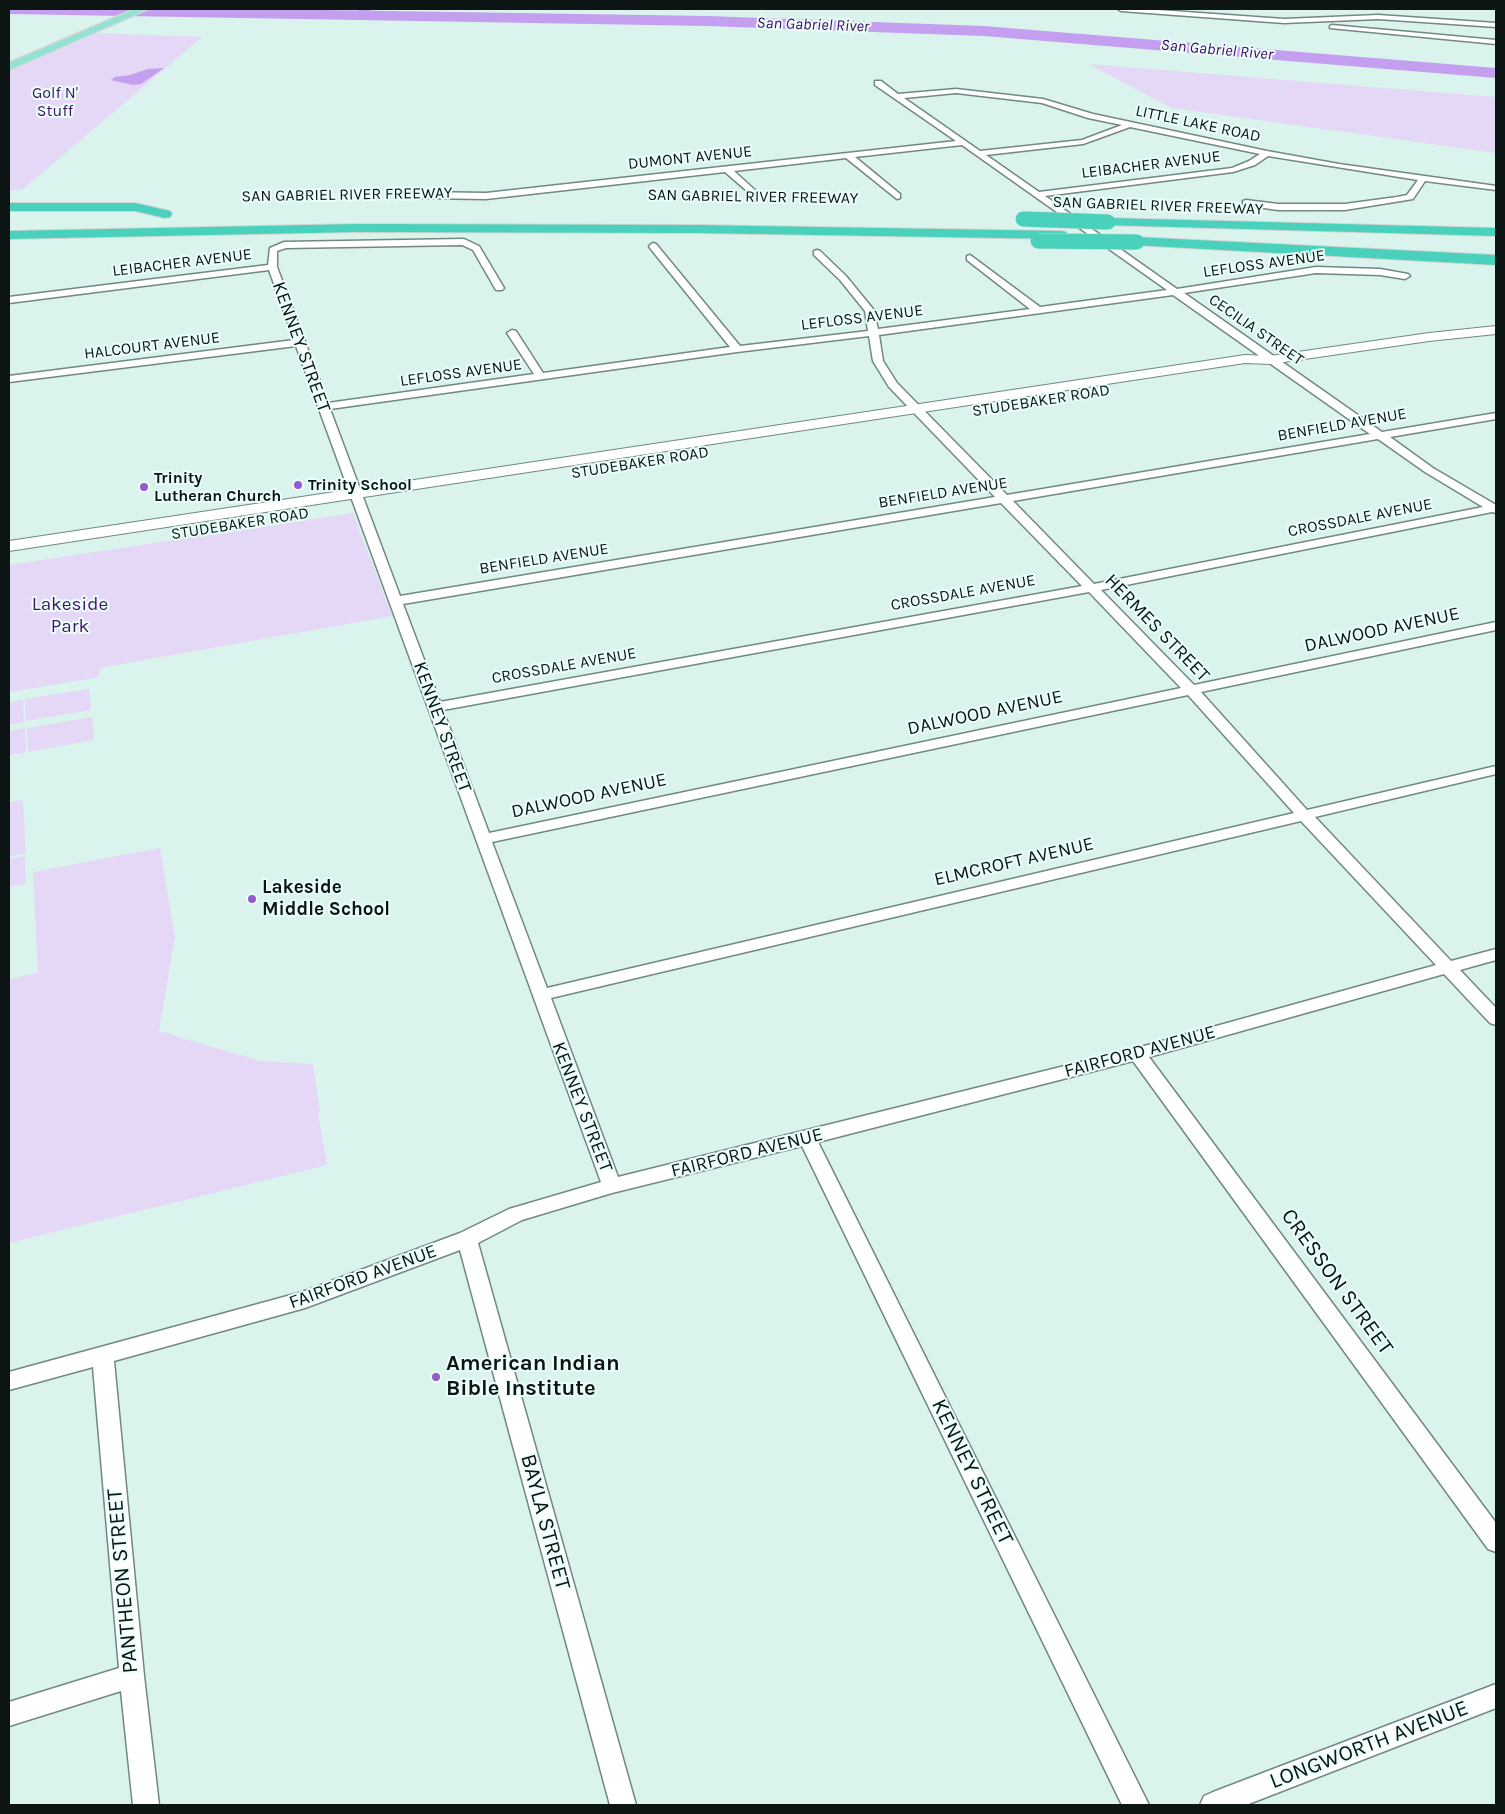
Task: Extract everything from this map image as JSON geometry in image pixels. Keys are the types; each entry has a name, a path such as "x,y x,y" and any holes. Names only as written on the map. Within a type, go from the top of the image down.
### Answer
{"highway":[{"path":"9,207 135,207 170,214 9,219"},
{"path":"9,226 458,217 1021,221 1123,232 1496,260"},
{"path":"9,226 507,220 752,222 1057,232"},
{"path":"9,244 357,228"},
{"name":"SAN GABRIEL RIVER FREEWAY","path":"9,235 357,228 697,228 861,232 1496,232"},
{"path":"861,232 1038,240 1123,232 1496,238"},
{"name":"SAN GABRIEL RIVER FREEWAY","path":"1123,232 1496,245"}],"main road":[{"path":"9,58 123,9"},
{"path":"9,67 143,9"},
{"name":"STUDEBAKER ROAD","path":"9,560 358,500 922,414 1257,368 1270,360 1429,337 1496,330"},
{"name":"STUDEBAKER ROAD","path":"9,546 358,500"}],"street":[{"path":"1121,9 1304,21 1384,17 1496,25"},
{"path":"1304,21 1314,26 1496,42"},
{"name":"CECILIA STREET","path":"878,83 1429,470 1495,509"},
{"name":"LITTLE LAKE ROAD","path":"896,96 956,91 1043,101 1090,116 1267,152 1496,188"},
{"path":"978,154 1083,142 1130,124"},
{"name":"DUMONT AVENUE","path":"422,195 486,196 604,186 727,169 962,143"},
{"name":"LEIBACHER AVENUE","path":"1036,195 1233,170 1252,163 1267,152"},
{"path":"848,156 898,196"},
{"path":"727,169 754,194"},
{"path":"1246,203 1278,206 1345,207 1397,200 1410,197 1423,178"},
{"name":"LEIBACHER AVENUE","path":"9,300 272,267 273,250 284,245 464,242 476,248 499,288"},
{"path":"654,246 737,349"},
{"name":"HERMES STREET","path":"817,253 843,278 870,311 878,361 893,385 1192,690 1303,814 1496,1018"},
{"path":"970,258 1038,310"},
{"name":"KENNEY STREET","path":"272,267 612,1186"},
{"name":"LEFLOSS AVENUE","path":"324,407 737,349 873,333 1173,292 1316,270 1380,272 1405,276"},
{"path":"512,333 541,378"},
{"name":"HALCOURT AVENUE","path":"9,379 300,342"},
{"name":"BENFIELD AVENUE","path":"395,600 1005,500 1496,416"},
{"name":"CROSSDALE AVENUE","path":"434,707 1092,588 1495,509"},
{"name":"DALWOOD AVENUE","path":"483,839 1496,626"},
{"name":"ELMCROFT AVENUE","path":"541,995 1496,770"},
{"name":"FAIRFORD AVENUE","path":"9,1382 304,1300 467,1239 516,1214 612,1186 1137,1054 1496,954"},
{"name":"CRESSON STREET","path":"1137,1054 1496,1541"},
{"name":"KENNEY STREET","path":"808,1138 1136,1805"},
{"name":"BAYLA STREET","path":"467,1239 623,1805"},
{"name":"PANTHEON STREET","path":"103,1356 132,1676 146,1805"},
{"path":"9,1714 132,1676"},
{"name":"LONGWORTH AVENUE","path":"1213,1805 1496,1696"}],"green space":[{"name":"Golf N' Stuff","path":"98,33 202,37 23,189 9,191 9,72"},
{"path":"1088,64 1496,97 1496,153 1172,108"},
{"name":"Lakeside Park","path":"353,513 392,616 99,668 99,677 9,692 9,565"},
{"path":"89,689 91,710 26,721 25,699"},
{"path":"23,700 24,722 9,725 9,702"},
{"path":"92,717 94,740 28,752 27,728"},
{"path":"25,728 26,752 9,755 9,731"},
{"path":"23,800 26,853 9,857 9,802"},
{"path":"160,848 175,937 159,1031 260,1061 313,1064 320,1112 318,1113 327,1165 9,1243 9,979 38,973 33,872"},
{"path":"25,856 26,884 9,887 9,859"}],"shaded area":[{"path":"164,68 141,84 133,85 111,80 115,77 130,75 148,69"}],"waterway":[{"name":"San Gabriel River","path":"9,9 708,21 984,31 1496,73"},
{"name":"San Gabriel River","path":"340,15 372,9"}],"place":[{"name":"Trinity School","path":"298,485"},
{"name":"Trinity Lutheran Church","path":"144,487"},
{"name":"Lakeside Middle School","path":"252,899"},
{"name":"American Indian Bible Institute","path":"436,1377"}]}
